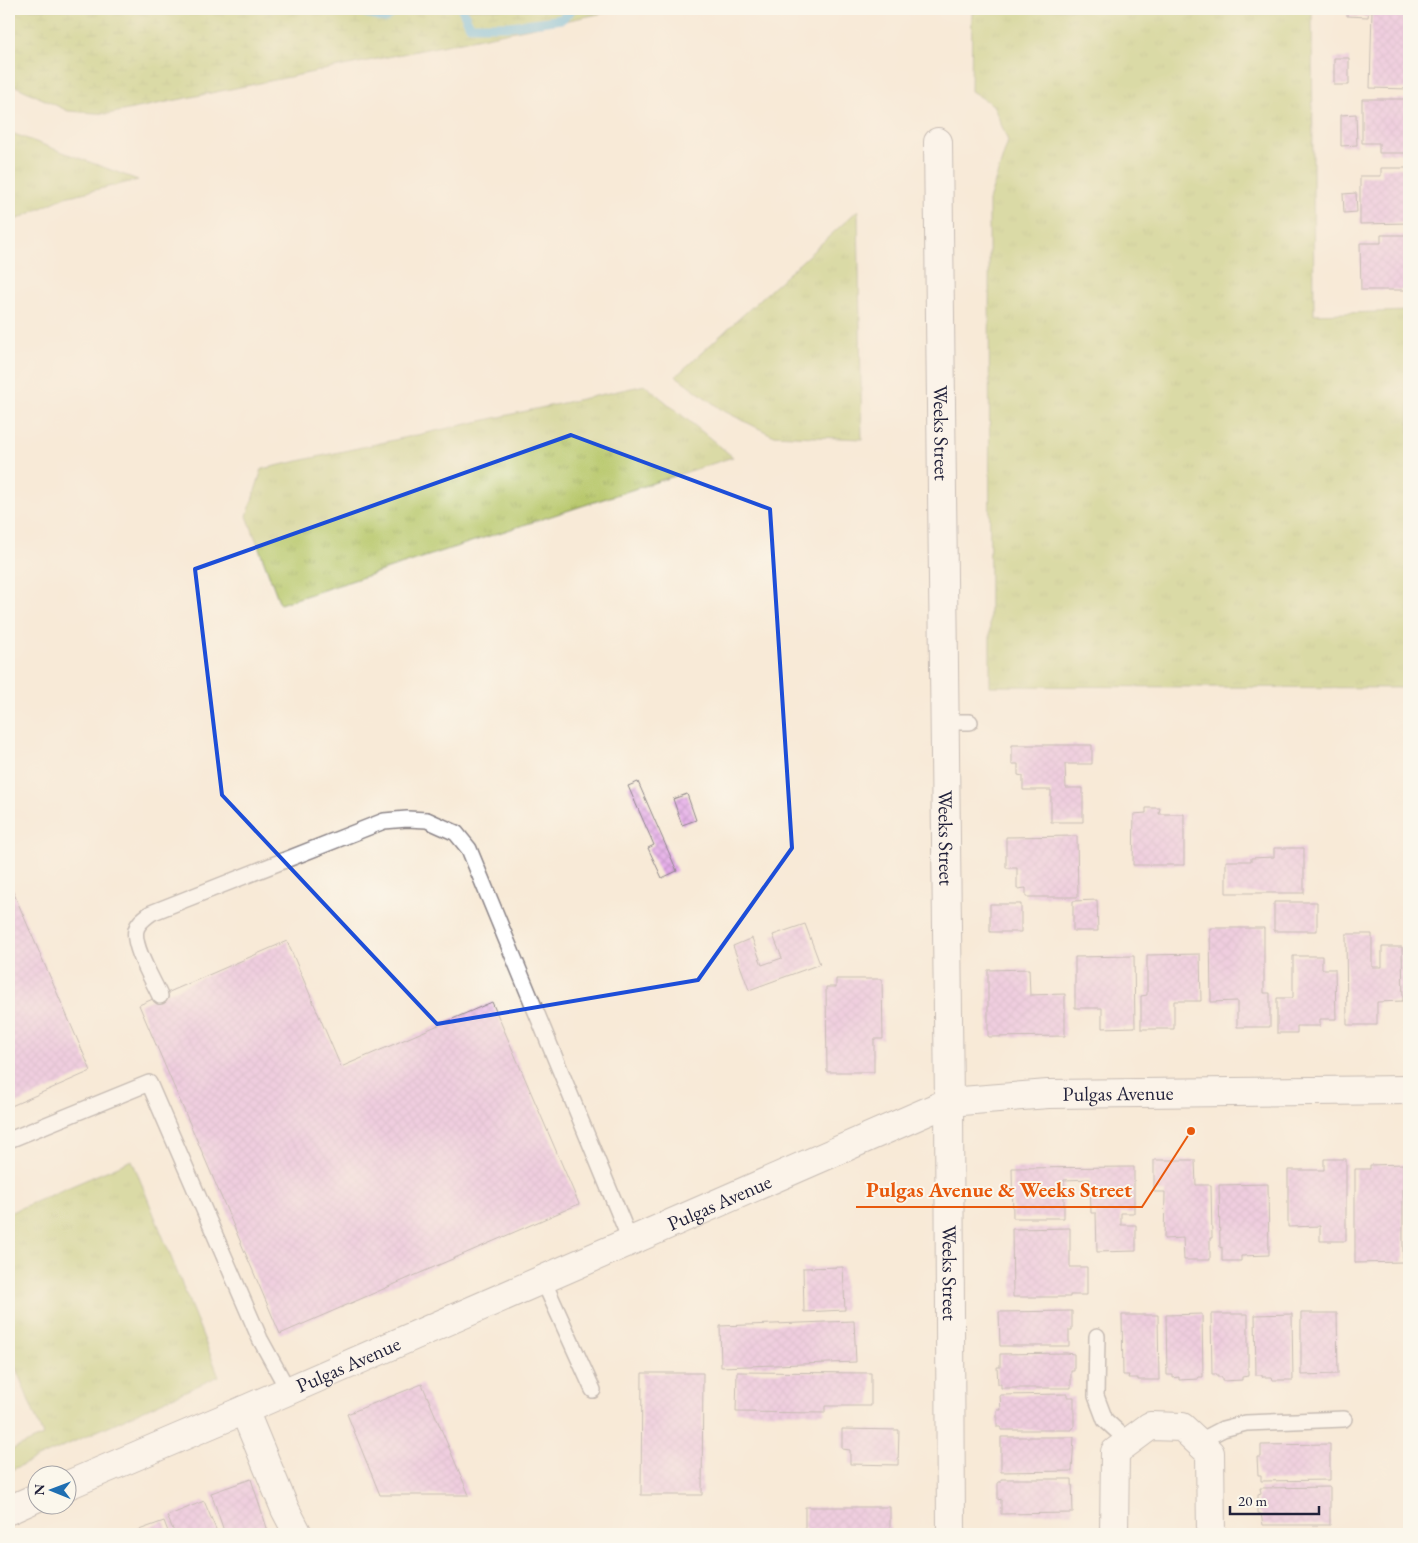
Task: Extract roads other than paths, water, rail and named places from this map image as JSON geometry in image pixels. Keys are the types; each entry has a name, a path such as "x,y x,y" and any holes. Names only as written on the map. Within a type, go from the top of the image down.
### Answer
{"street":[{"name":"Weeks Street","path":"938,142 958,722 949,1102 951,1534"},
{"name":"Pulgas Avenue","path":"78,1481 949,1102 1048,1094 1409,1090"},
{"path":"244,1410 285,1509 298,1534"},
{"path":"1114,1534 1115,1452 1150,1426 1182,1427 1210,1453 1211,1534"},
{"path":"9,1510 28,1502"}],"lane":[{"path":"160,996 136,943 136,931 140,922 151,913 384,821 427,820 456,833 470,849 630,1240"},
{"path":"9,1140 148,1082 260,1339 288,1390"},
{"path":"543,1280 593,1390"},
{"path":"1097,1336 1096,1396 1105,1420 1129,1442"},
{"path":"1198,1442 1223,1429 1246,1423 1344,1419"}],"waterway":[{"path":"353,9 385,19 398,9"},
{"path":"462,9 470,26 511,26 562,19 572,9"}],"place":[{"name":"Pulgas Avenue & Weeks Street","path":"1191,1131"}]}
